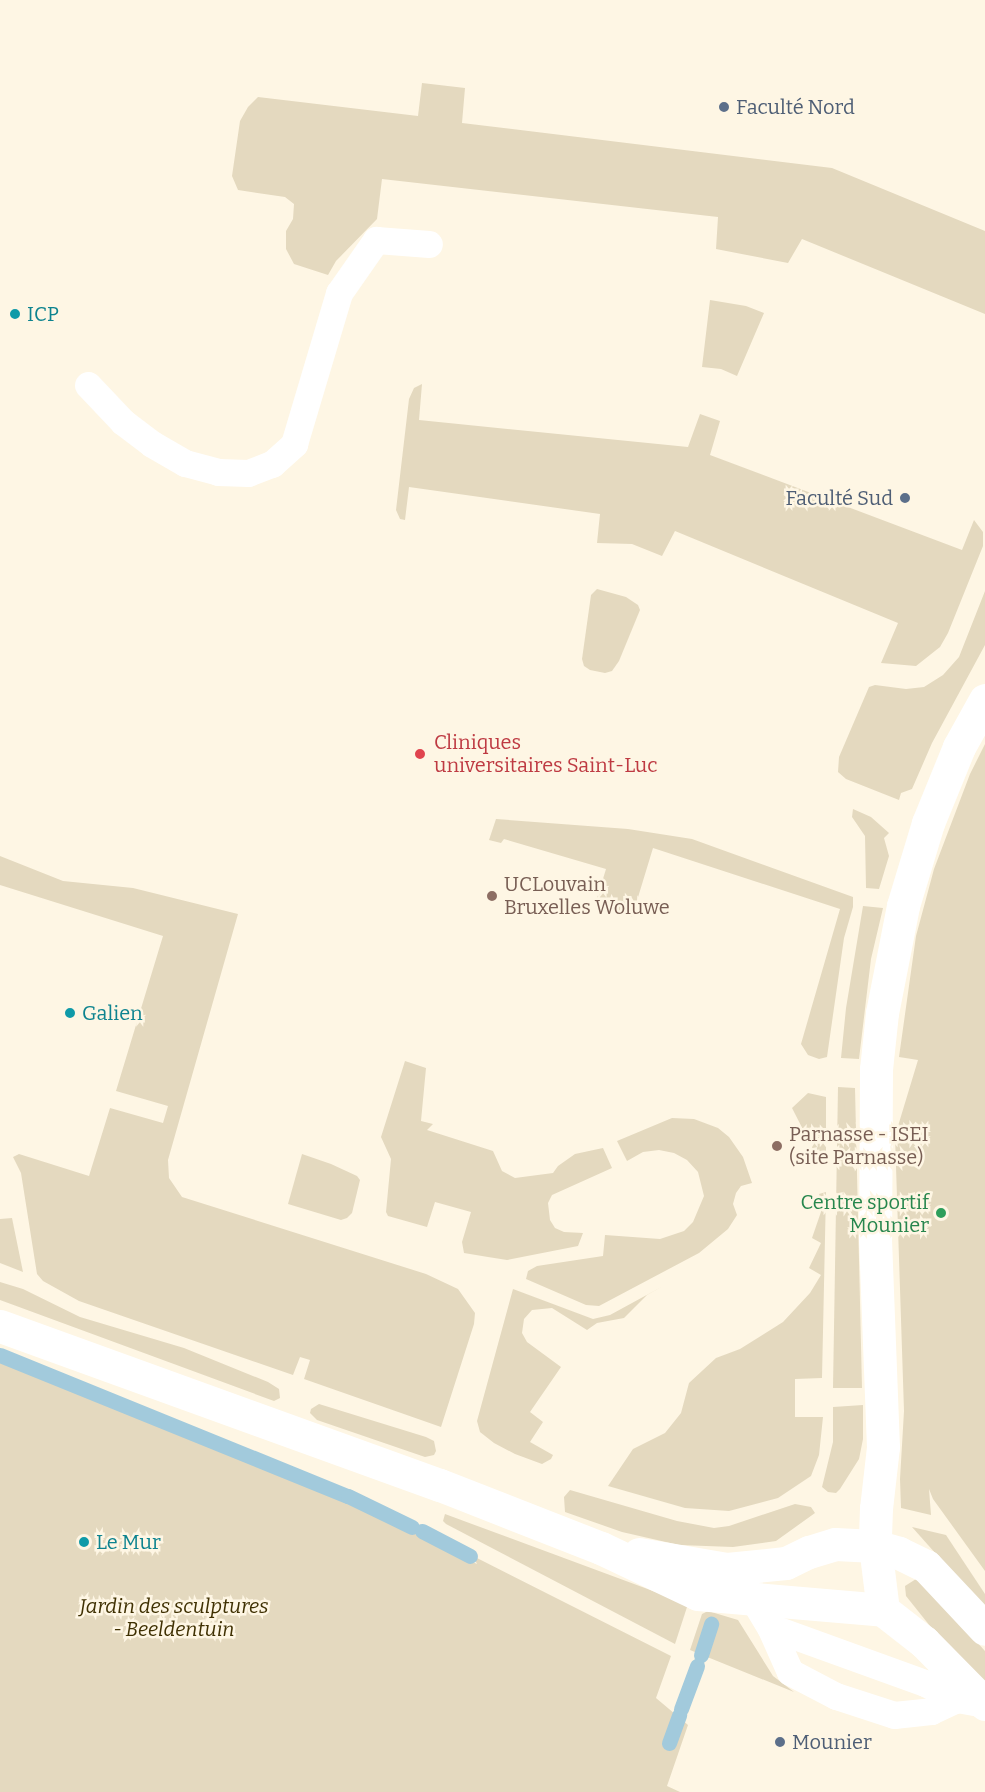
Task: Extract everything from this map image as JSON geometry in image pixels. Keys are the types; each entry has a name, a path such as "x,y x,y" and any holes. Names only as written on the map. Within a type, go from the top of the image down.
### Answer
{"street":[{"path":"883,1610 875,1546 876,1508 883,1447 875,1239 876,1070 882,1013 903,906 928,823 960,747 985,700"},
{"path":"0,1326 440,1485 602,1548 698,1594 883,1610 924,1642 978,1703"},
{"path":"602,1548 727,1569 786,1563 809,1552 835,1544 875,1546 899,1553 926,1566 985,1629"}],"lane":[{"path":"88,385 123,422 152,444 185,463 218,472 248,472 272,464 294,444 339,293 376,240 429,244"},
{"path":"753,1599 770,1627 790,1672 836,1696 894,1715 931,1712 978,1703"},
{"path":"770,1627 978,1703"}],"green space":[{"path":"422,83 465,88 462,123 832,168 985,231 985,314 802,239 788,263 716,249 718,217 382,179 377,219 336,261 328,275 294,264 286,249 286,231 293,219 294,204 285,197 238,190 232,176 240,121 248,107 258,97 418,116"},
{"path":"710,300 746,306 764,313 737,376 721,369 702,367"},
{"path":"422,384 419,420 688,447 700,414 720,421 710,455 962,550 974,520 983,532 983,546 948,633 940,647 916,666 881,663 898,623 675,531 662,556 632,544 597,543 600,514 409,487 405,520 400,519 396,510 409,399 414,388"},
{"path":"597,589 626,597 638,605 640,610 619,661 612,671 605,673 590,670 584,666 582,659 591,595"},
{"path":"985,591 985,645 932,743 912,789 901,793 899,800 846,779 838,772 839,757 869,687 875,685 906,689 924,687 943,675 959,657"},
{"name":"Centre sportif Mounier","path":"985,744 985,1571 933,1499 929,1489 931,1515 901,1508 900,1479 904,1411 895,1136 918,1060 899,1057 916,936 934,869 970,774"},
{"path":"853,809 871,817 889,833 884,838 889,856 879,889 866,888 865,836 852,817"},
{"path":"496,819 628,829 692,839 853,897 853,907 844,938 827,1057 819,1059 808,1055 801,1044 840,909 653,848 632,917 595,905 606,869 504,839 501,843 489,840"},
{"path":"0,856 63,881 133,888 238,914 168,1160 169,1178 182,1197 426,1274 458,1289 475,1313 474,1324 441,1427 304,1379 310,1360 300,1357 293,1375 79,1301 43,1281 37,1274 21,1173 13,1157 19,1154 89,1176 110,1108 163,1123 168,1106 116,1091 163,936 0,885"},
{"path":"863,906 883,908 871,959 859,1059 841,1058 846,1008"},
{"path":"405,1061 426,1068 421,1121 433,1124 427,1130 493,1151 502,1171 515,1178 553,1173 558,1166 575,1154 603,1148 612,1168 552,1195 548,1203 550,1220 555,1228 564,1232 583,1233 578,1246 507,1260 488,1257 464,1253 462,1242 471,1212 435,1202 427,1227 388,1216 386,1212 391,1159 381,1137"},
{"path":"838,1087 855,1088 862,1388 833,1388"},
{"path":"808,1093 826,1097 826,1163 812,1166 810,1159 816,1158 815,1153 792,1108"},
{"path":"672,1118 694,1119 718,1128 729,1137 743,1157 752,1183 741,1186 736,1193 733,1204 737,1215 728,1229 699,1253 599,1306 586,1305 526,1279 528,1271 537,1266 603,1256 605,1235 660,1239 684,1231 693,1222 704,1196 698,1172 687,1160 674,1153 659,1150 643,1152 627,1161 617,1141"},
{"path":"302,1154 331,1164 357,1176 360,1180 352,1213 347,1218 341,1220 288,1204"},
{"path":"826,1192 822,1378 795,1379 795,1417 823,1417 819,1455 811,1476 778,1498 729,1511 685,1508 608,1486 633,1449 665,1433 681,1413 689,1383 716,1358 740,1349 783,1322 810,1293 821,1275 809,1268 821,1243 812,1238 823,1206 819,1194"},
{"path":"12,1218 23,1272 0,1263 0,1219"},
{"path":"0,1282 23,1289 80,1317 184,1348 268,1382 279,1389 280,1398 274,1401 0,1300"},
{"path":"665,1285 647,1295 624,1318 597,1323 587,1330 552,1308 532,1310 524,1319 522,1333 527,1342 561,1367 530,1412 543,1422 530,1442 553,1455 551,1459 542,1464 515,1454 494,1443 480,1432 477,1421 513,1289 593,1319 610,1315"},
{"name":"Jardin des sculptures - Beeldentuin","path":"0,1361 364,1509 477,1564 473,1556 671,1656 656,1698 688,1725 667,1786 680,1792 0,1792"},
{"path":"319,1404 426,1437 434,1441 436,1451 434,1455 425,1457 317,1420 310,1413 311,1409"},
{"path":"863,1405 863,1439 859,1459 840,1489 836,1493 828,1492 822,1487 833,1442 833,1407"},
{"path":"570,1490 677,1521 714,1528 729,1526 795,1504 811,1507 815,1513 776,1541 733,1547 679,1545 622,1532 565,1512 564,1497"},
{"path":"445,1514 688,1604 675,1644 446,1524 443,1521"},
{"path":"912,1527 946,1535 985,1594 985,1609"},
{"path":"916,1579 922,1582 985,1651 985,1681 950,1651 906,1596 905,1586"},
{"path":"708,1611 738,1620 773,1676 794,1692 690,1650 702,1614"}],"waterway":[{"path":"0,1355 348,1496 412,1527"},
{"path":"422,1531 470,1556"},
{"path":"701,1655 711,1624"},
{"path":"681,1709 697,1666"},
{"path":"669,1743 679,1715"}],"place":[{"name":"Faculté Nord","path":"724,107"},
{"name":"ICP","path":"15,314"},
{"name":"Faculté Sud","path":"905,498"},
{"name":"Cliniques universitaires Saint-Luc","path":"420,754"},
{"name":"UCLouvain Bruxelles Woluwe","path":"492,896"},
{"name":"Galien","path":"70,1013"},
{"name":"Parnasse - ISEI (site Parnasse)","path":"777,1146"},
{"name":"Centre sportif Mounier","path":"941,1213"},
{"name":"Le Mur","path":"84,1542"},
{"name":"Mounier","path":"780,1742"}]}
